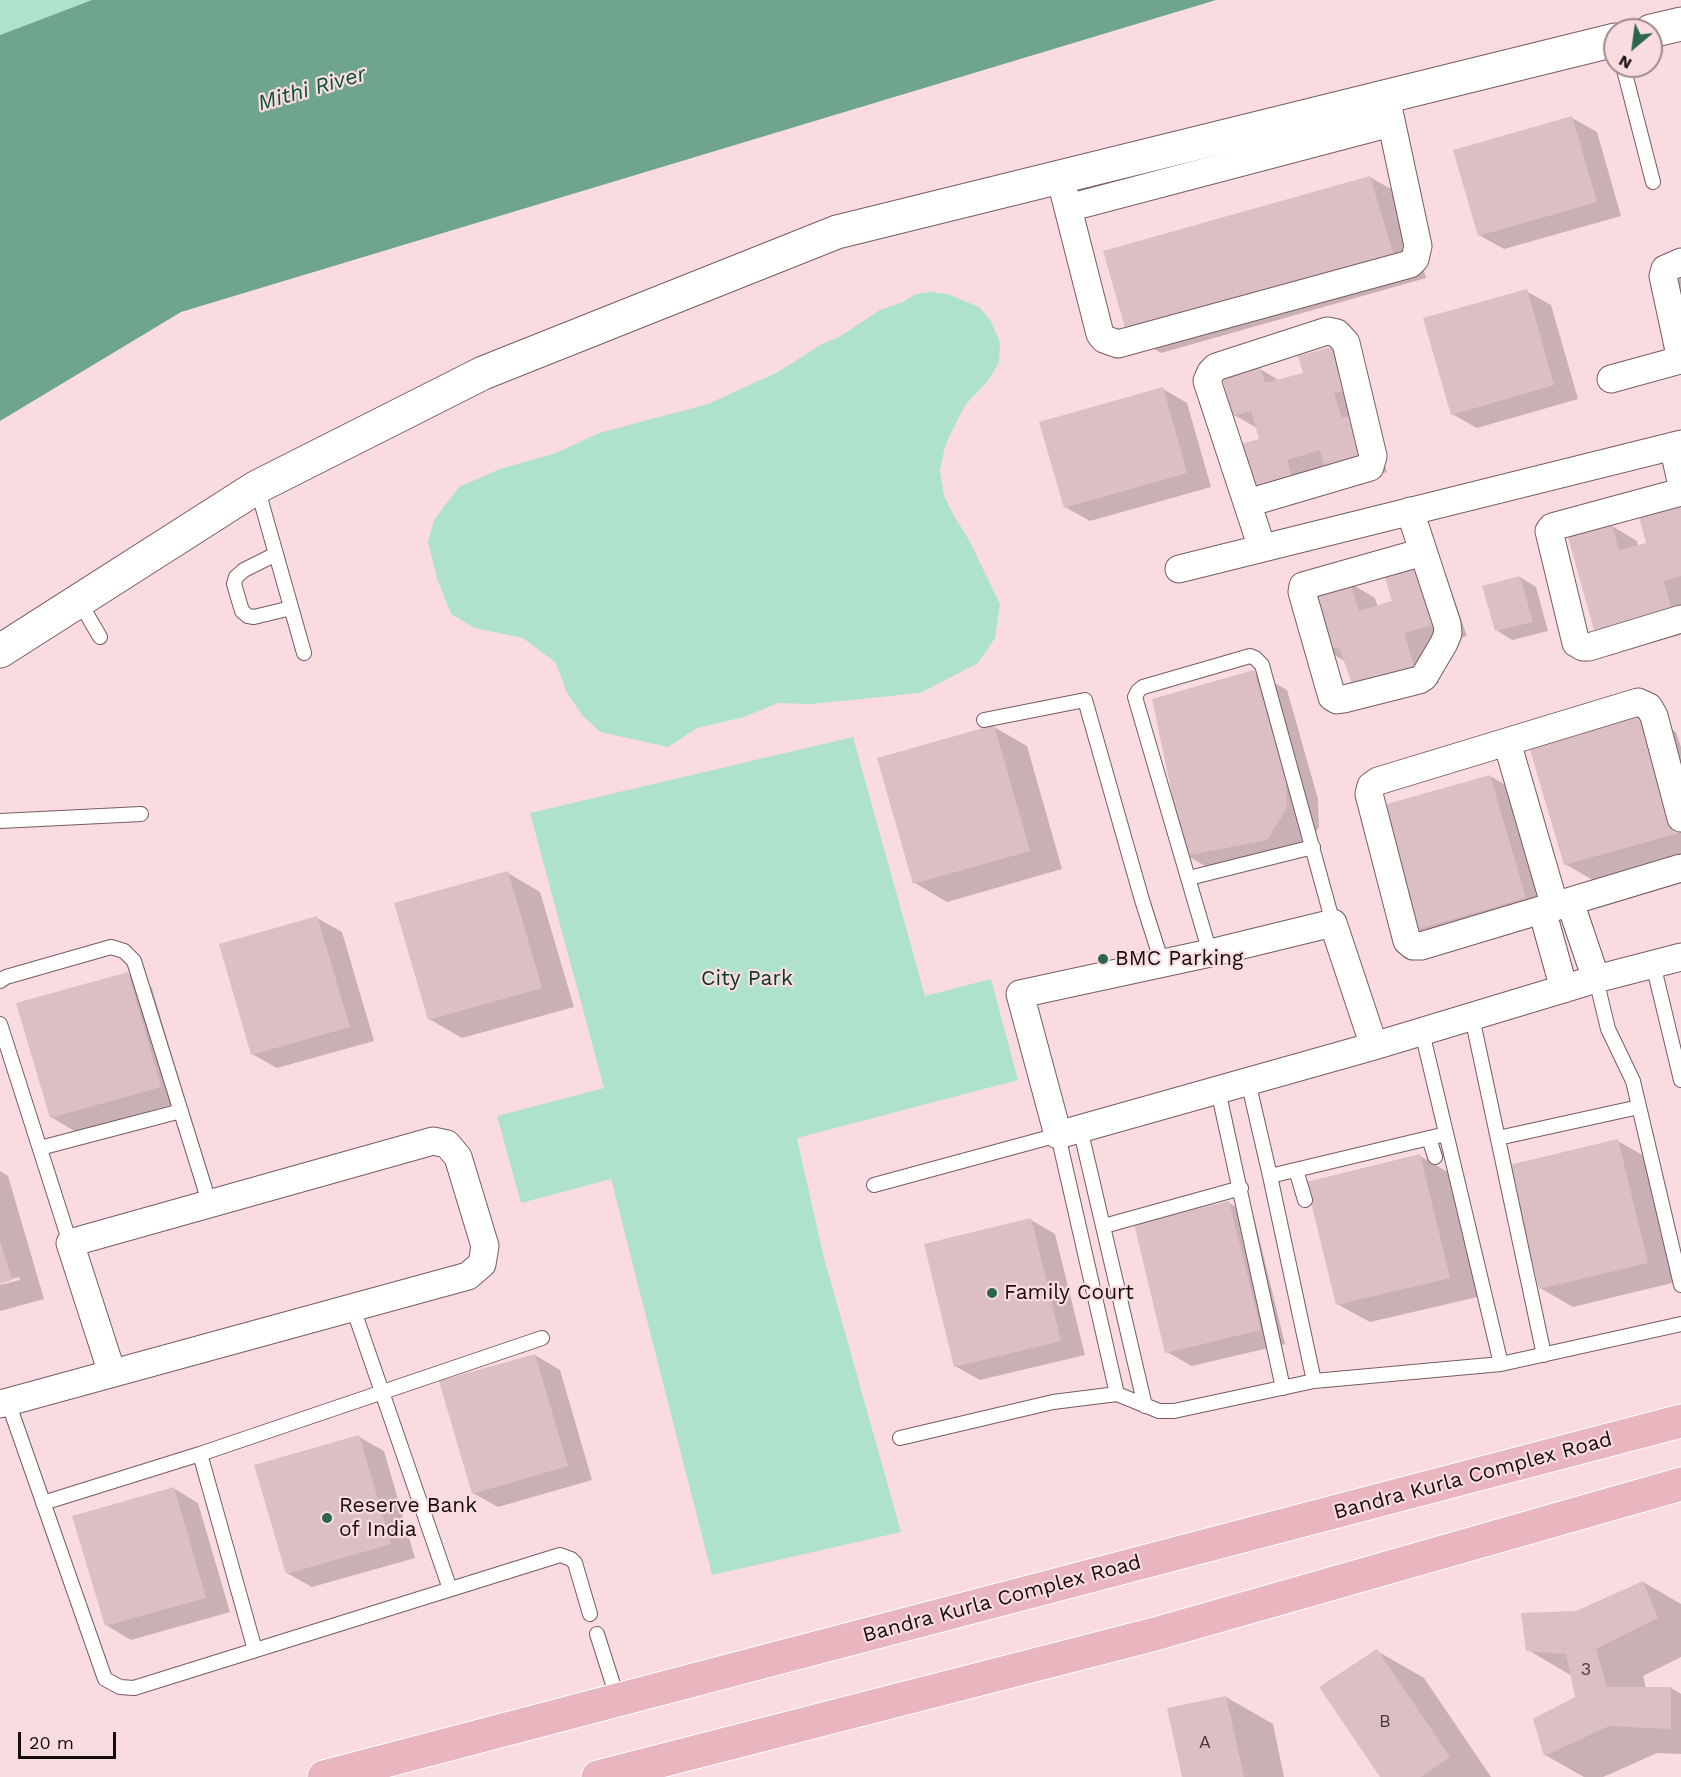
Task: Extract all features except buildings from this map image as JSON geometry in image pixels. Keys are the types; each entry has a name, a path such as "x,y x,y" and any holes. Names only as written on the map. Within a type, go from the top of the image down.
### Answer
{"main road":[{"name":"Bandra Kurla Complex Road","path":"324,1777 1681,1421"},
{"path":"598,1777 1155,1634 1681,1484"}],"street":[{"path":"1663,29 1681,24"},
{"path":"1068,208 1603,44"},
{"path":"0,651 257,487 483,373 837,232 1060,177 1389,110"},
{"path":"1060,177 1101,334 1104,339 1118,344 1410,264 1418,246 1389,110"},
{"path":"1611,379 1680,360 1663,276 1665,269 1681,262"},
{"path":"1248,503 1370,467 1373,456 1349,354 1346,343 1337,333 1327,332 1216,367 1207,381 1262,548"},
{"path":"1179,569 1677,445 1681,481"},
{"path":"1681,492 1552,527 1549,531 1576,643 1582,647 1589,647 1681,619"},
{"path":"1410,511 1447,624 1448,633 1444,643 1430,670 1419,680 1344,699 1338,700 1332,697 1302,592 1303,586 1423,552"},
{"path":"1681,818 1654,716 1648,707 1638,702 1378,780 1371,786 1369,794 1407,941 1413,946 1421,946 1681,868"},
{"path":"1507,741 1556,906 1564,989"},
{"path":"1556,906 1596,979"},
{"path":"1374,1046 1333,923 1210,953 1020,994 1069,1131 1374,1046 1596,979 1681,957"},
{"path":"4,1403 468,1276 482,1264 486,1246 458,1157 447,1144 433,1141 70,1243 112,1373"}],"lane":[{"path":"1626,78 1653,182"},
{"path":"257,487 304,652"},
{"path":"276,554 244,570 236,577 234,584 242,610 248,616 254,617 291,608"},
{"path":"79,601 100,637"},
{"path":"1210,953 1135,697 1143,687 1250,656 1256,658 1262,665 1333,923"},
{"path":"984,720 1085,700 1162,963"},
{"path":"0,821 141,814"},
{"path":"1189,878 1313,847"},
{"path":"0,981 6,977 111,948 124,951 134,961 210,1204"},
{"path":"1653,964 1681,1080"},
{"path":"1596,979 1608,1029 1633,1080 1681,1285"},
{"path":"1472,1017 1544,1355"},
{"path":"0,1024 70,1243"},
{"path":"1422,1032 1501,1364"},
{"path":"1248,1081 1314,1381"},
{"path":"1218,1090 1283,1388"},
{"path":"1498,1138 1639,1107"},
{"path":"40,1148 181,1111"},
{"path":"874,1185 1069,1131"},
{"path":"1069,1131 1104,1226 1145,1406"},
{"path":"1069,1131 1117,1394"},
{"path":"1270,1176 1446,1134"},
{"path":"1429,1138 1435,1157"},
{"path":"1296,1170 1305,1200"},
{"path":"1104,1226 1241,1188"},
{"path":"353,1308 450,1589"},
{"path":"900,1438 1053,1402 1117,1394 1159,1411 1174,1411 1314,1381 1501,1364 1681,1324"},
{"path":"43,1503 200,1454 543,1338"},
{"path":"4,1403 43,1503 105,1679 120,1687 134,1688 560,1555 575,1563 590,1614"},
{"path":"200,1454 255,1650"},
{"path":"597,1634 618,1700"}],"green space":[{"path":"0,0 92,0 0,35"},
{"path":"932,292 947,294 979,307 991,321 1000,343 999,363 987,382 966,404 945,446 940,471 944,496 969,540 1000,604 995,638 978,663 920,693 811,704 778,703 744,717 697,728 668,747 600,732 582,715 566,691 556,663 523,638 475,628 451,614 437,578 428,542 434,520 459,487 500,469 556,453 599,433 708,404 778,372 880,310 903,302 916,294"},
{"name":"City Park","path":"853,737 925,996 991,979 1018,1080 797,1138 823,1254 901,1532 712,1575 611,1179 521,1203 497,1116 604,1088 530,813"}],"water":[{"name":"Mithi River","path":"92,0 1216,0 181,312 0,421 0,35"}],"place":[{"name":"BMC Parking","path":"1103,959"},
{"name":"Family Court","path":"992,1293"},
{"name":"Reserve Bank of India","path":"327,1518"}]}
